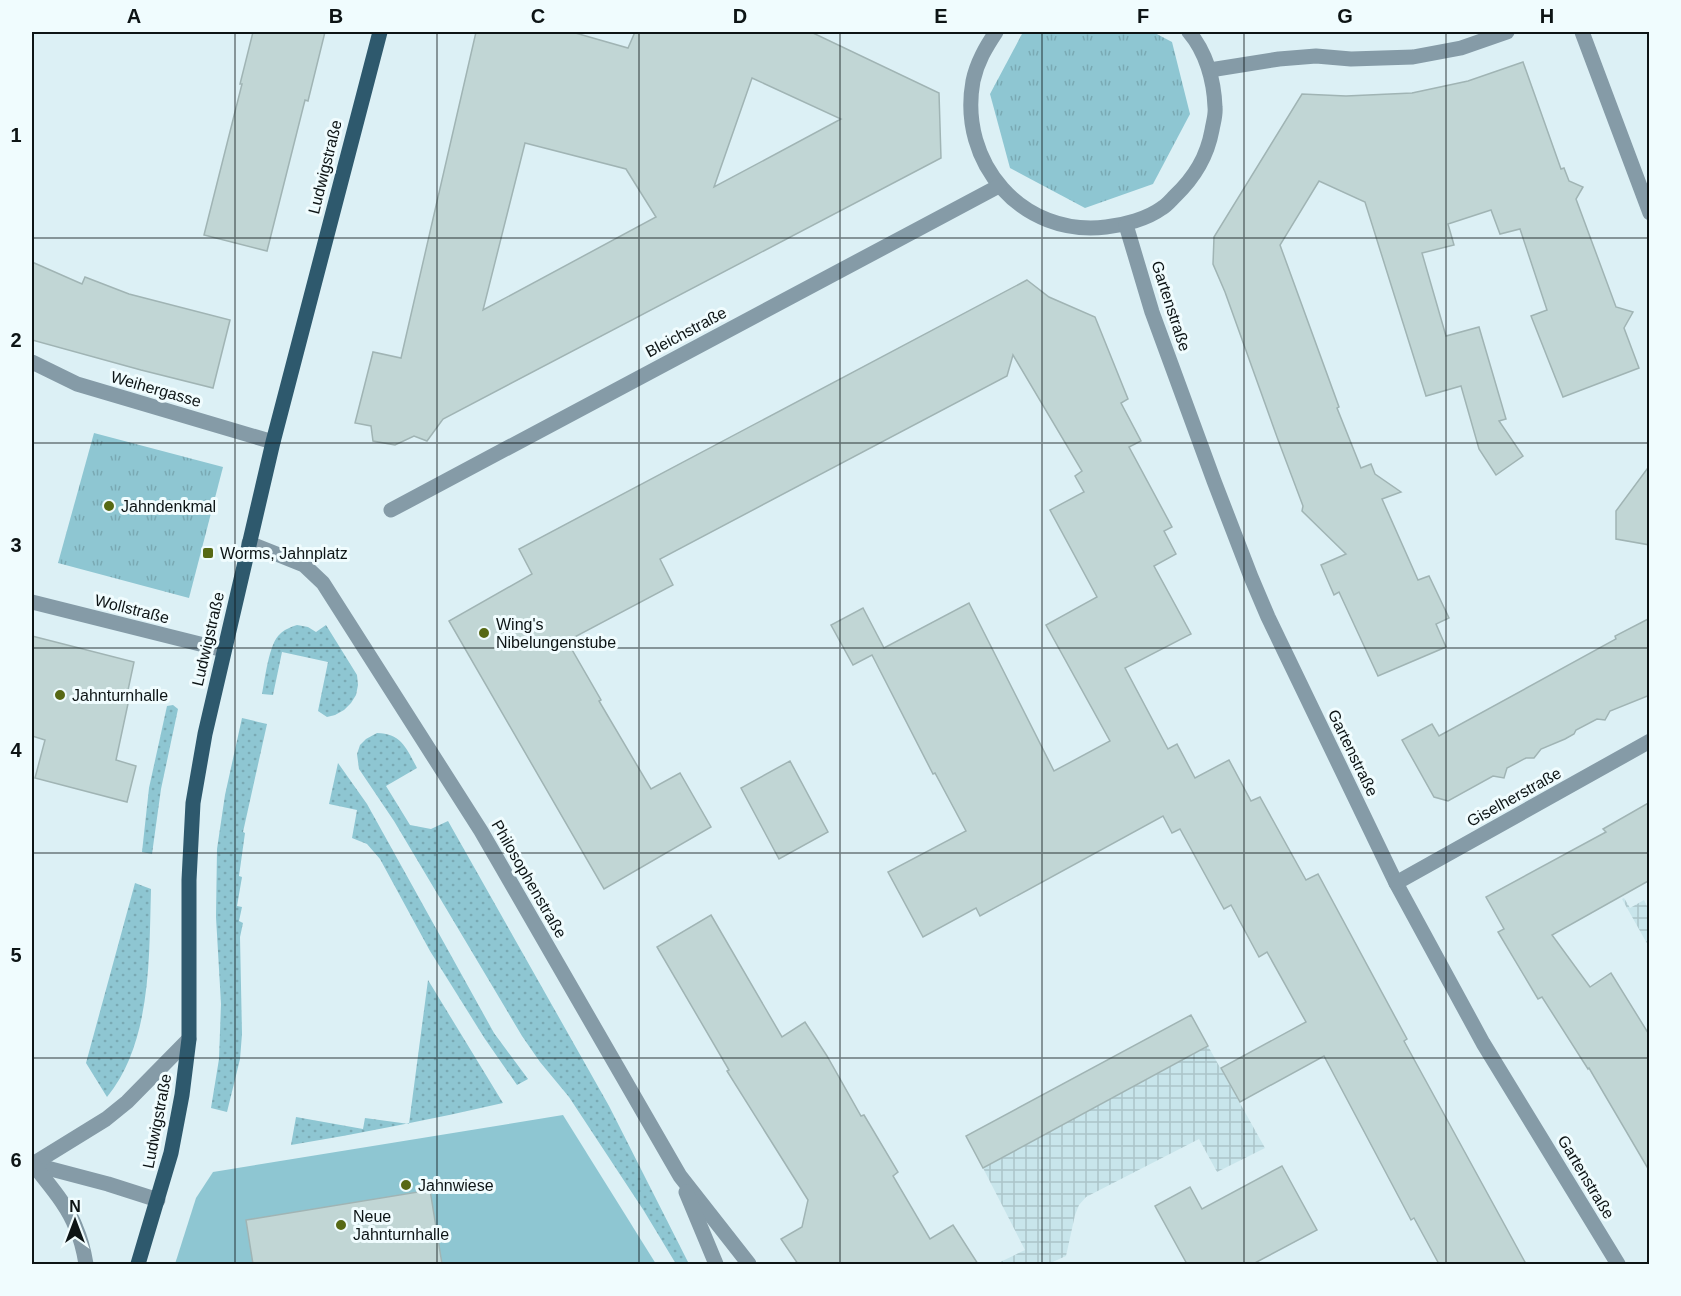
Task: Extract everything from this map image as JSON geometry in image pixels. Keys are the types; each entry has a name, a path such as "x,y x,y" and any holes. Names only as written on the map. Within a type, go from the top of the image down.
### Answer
{"main road":[{"name":"Ludwigstraße","path":"138,1264 171,1153 189,1040 189,880 193,803 205,734 273,442 380,32"}],"street":[{"path":"996,32 983,52 976,70 970,108 973,136 984,162 999,186 1025,209 1057,224 1091,229 1126,225 1162,209 1190,182 1209,147 1216,109 1210,70 1197,42 1189,32"},
{"path":"1210,70 1316,56 1351,59 1413,57 1461,48 1507,32"},
{"path":"1582,32 1650,213"},
{"name":"Bleichstraße","path":"391,510 999,186"},
{"name":"Gartenstraße","path":"1126,225 1152,312 1268,617 1395,883 1483,1043 1618,1264"},
{"name":"Weihergasse","path":"32,362 77,384 273,442"},
{"name":"Philosophenstraße","path":"249,543 304,565 323,583 481,831 680,1176 749,1264"},
{"name":"Wollstraße","path":"32,602 224,650"},
{"name":"Giselherstraße","path":"1395,883 1650,741"},
{"path":"32,1164 113,1113 189,1040"},
{"path":"32,1164 158,1200"},
{"path":"32,1164 66,1209 76,1227 86,1264"},
{"path":"680,1176 716,1264"}],"shaded area":[{"path":"1624,898 1630,908 1644,900 1649,910 1649,947 1622,899"},
{"path":"1208,1046 1265,1148 1217,1172 1199,1139 1086,1197 1079,1205 1075,1215 1066,1256 1048,1264 996,1264 1025,1250 983,1168"}],"green space":[{"path":"1023,32 1153,32 1172,42 1190,114 1153,184 1085,208 1010,168 990,94"},
{"path":"94,433 223,467 189,598 58,563"},
{"path":"297,625 308,627 316,632 326,625 357,675 356,695 344,710 335,715 327,717 318,711 328,662 282,652 273,695 262,694 268,662 276,639 290,627"},
{"path":"173,705 178,709 161,789 152,854 142,852 149,788 167,706"},
{"path":"242,718 267,724 243,832 245,833 239,876 242,877 237,906 242,907 239,921 243,923 240,937 242,1034 240,1059 227,1112 211,1108 219,1059 221,1004 216,917 217,849 225,795"},
{"path":"377,733 398,739 417,768 386,786 410,825 431,829 448,821 609,1106 689,1264 676,1264 569,1097 522,1036 394,821 359,769 357,754 360,745"},
{"path":"338,763 367,804 494,1033 528,1079 517,1085 430,951 380,859 367,844 352,838 357,810 329,804"},
{"path":"135,883 151,889 150,942 145,997 133,1051 122,1075 107,1097 86,1063"},
{"path":"428,980 503,1103 409,1123"},
{"name":"Jahnwiese","path":"563,1115 656,1264 175,1264 196,1198 213,1172"},
{"path":"296,1117 363,1129 365,1118 407,1124 291,1145"}],"building":[{"path":"253,32 325,32 308,101 305,100 267,251 204,235"},
{"path":"476,32 572,32 628,48 635,32 811,32 939,93 941,158 443,419 427,441 414,436 395,445 373,441 371,426 355,423 373,352 401,358","holes":["752,78 841,119 714,187","525,143 626,169 656,217 483,310"]},
{"path":"1523,62 1561,169 1564,168 1569,181 1583,187 1576,199 1616,307 1633,312 1624,328 1639,368 1563,397 1531,316 1547,310 1520,229 1500,234 1491,210 1448,224 1454,245 1422,253 1446,336 1479,327 1506,419 1499,421 1523,456 1496,475 1479,449 1461,386 1426,396 1365,202 1319,181 1280,245 1339,407 1337,408 1361,468 1371,464 1375,474 1401,492 1382,499 1418,580 1429,576 1449,618 1436,624 1446,647 1378,676 1339,592 1334,595 1321,565 1346,554 1302,511 1303,506 1213,264 1214,237 1302,94 1346,96 1412,93 1468,81"},
{"path":"32,262 82,284 85,277 129,294 230,320 213,388 32,340"},
{"path":"1027,280 1049,297 1095,317 1128,399 1121,403 1141,441 1129,447 1172,527 1164,531 1176,554 1154,566 1191,634 1125,668 1168,749 1177,744 1195,778 1229,760 1251,801 1260,797 1306,880 1318,874 1407,1039 1404,1041 1526,1264 1439,1264 1414,1218 1411,1220 1324,1056 1240,1102 1221,1068 1306,1022 1267,952 1259,957 1231,905 1224,909 1180,829 1172,833 1163,816 980,916 976,908 923,937 888,872 966,831 935,773 933,774 872,655 853,665 831,625 863,608 884,648 969,603 1054,771 1110,741 1046,625 1097,597 1050,510 1084,492 1075,476 1082,471 1013,355 1007,376 660,559 673,585 567,641 651,789 680,773 711,827 604,889 449,621 532,574 519,549"},
{"path":"1650,465 1650,545 1616,539 1616,511"},
{"path":"1650,618 1650,695 1610,711 1605,720 1597,719 1576,730 1574,734 1565,739 1541,749 1534,758 1526,758 1507,768 1504,778 1493,776 1448,801 1434,797 1402,740 1432,724 1439,736"},
{"path":"32,636 134,662 116,760 136,766 127,802 35,778 45,740 32,736"},
{"path":"790,761 828,832 779,859 741,788"},
{"path":"1650,802 1650,880 1552,935 1590,987 1611,973 1650,1036 1650,1172 1589,1068 1542,997 1538,999 1498,932 1504,929 1486,897 1606,832 1603,829"},
{"path":"711,915 782,1037 805,1022 861,1116 864,1115 898,1172 893,1176 930,1239 953,1225 978,1264 798,1264 781,1239 802,1227 808,1200 727,1071 729,1070 657,947"},
{"path":"1191,1015 1208,1046 983,1168 966,1136"},
{"path":"1282,1166 1317,1230 1253,1264 1187,1264 1155,1206 1190,1187 1202,1209"},
{"name":"Neue Jahnturnhalle","path":"430,1190 442,1264 253,1264 246,1220"}],"place":[{"name":"Jahndenkmal","path":"109,506"},
{"name":"Worms, Jahnplatz","path":"208,553"},
{"name":"Wing's Nibelungenstube","path":"484,633"},
{"name":"Jahnturnhalle","path":"60,695"},
{"name":"Jahnwiese","path":"406,1185"},
{"name":"Neue Jahnturnhalle","path":"341,1225"}]}
